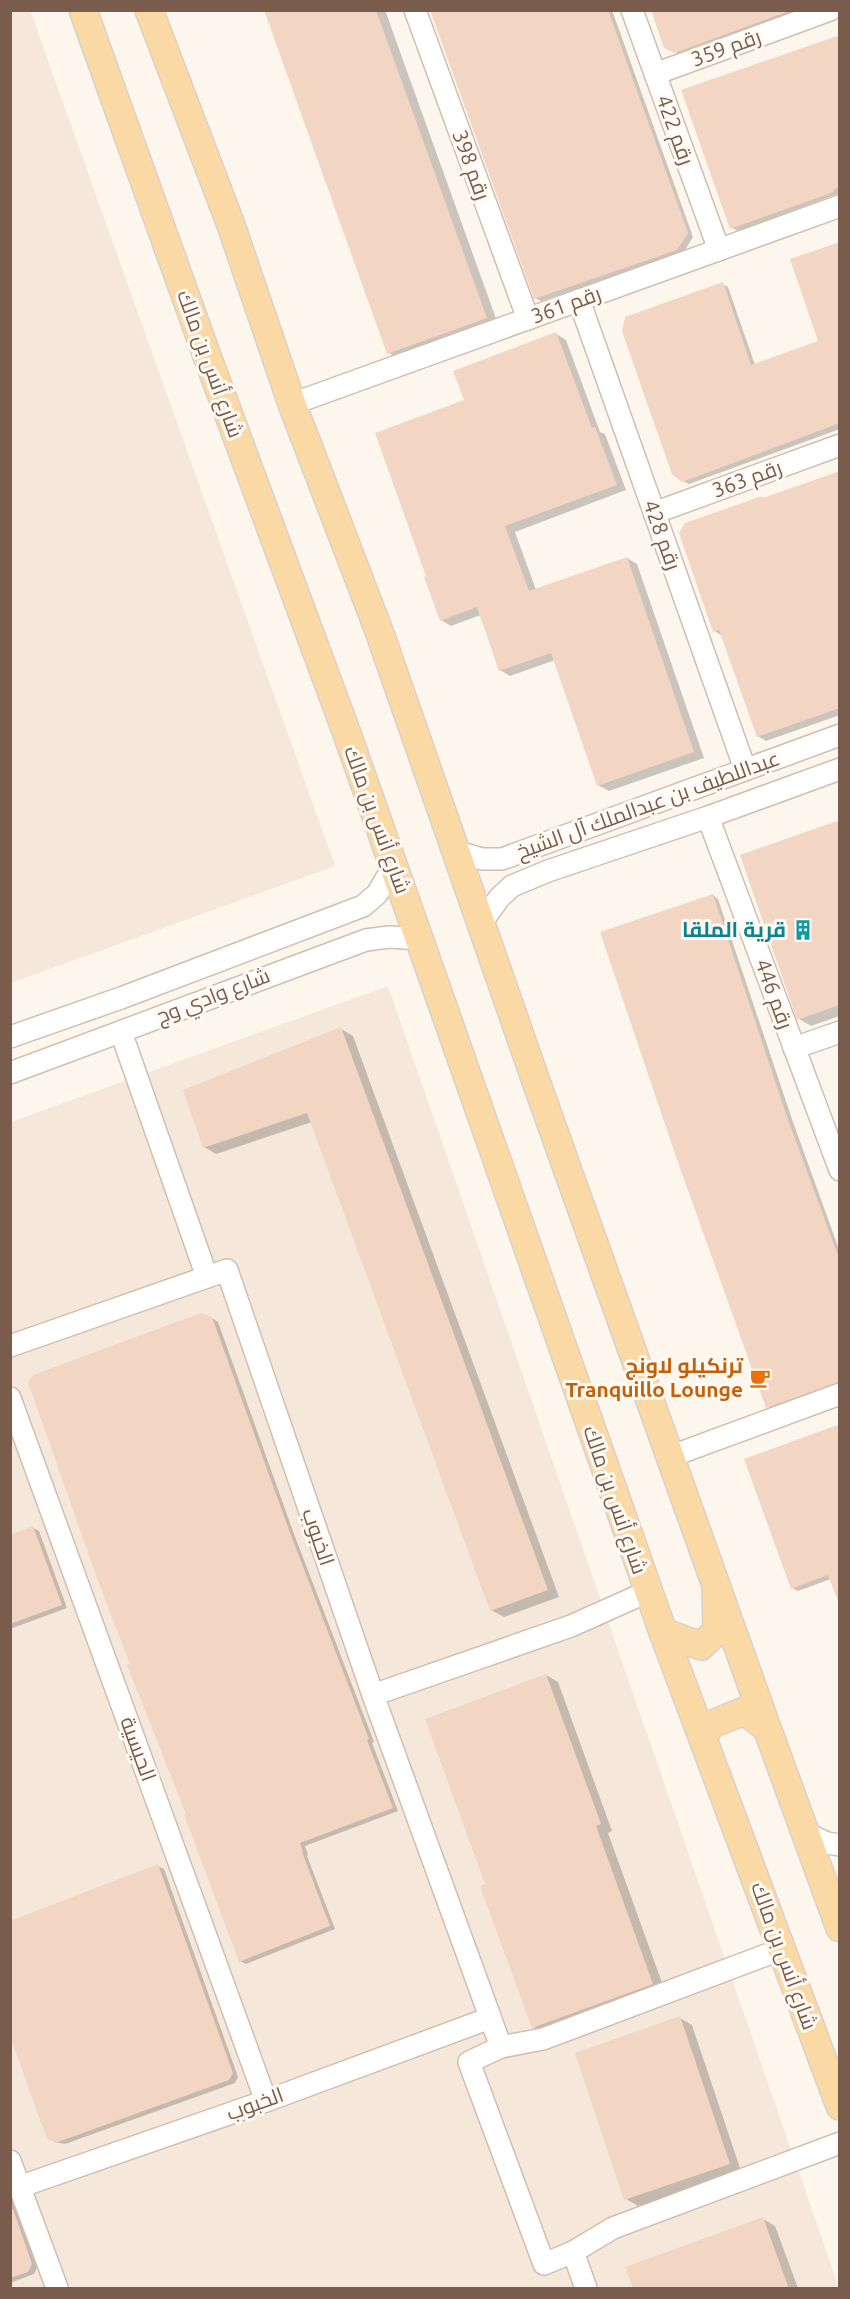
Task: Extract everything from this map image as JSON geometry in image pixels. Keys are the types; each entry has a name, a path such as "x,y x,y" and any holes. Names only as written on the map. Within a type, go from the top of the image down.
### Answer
{"main road":[{"name":"شارع أنس بن مالك","path":"83,10 420,939 647,1593 840,2106"},
{"path":"149,10 234,235 292,404 379,631 803,1832 838,1915"},
{"path":"663,1632 701,1646 717,1631 716,1588"},
{"path":"703,1739 710,1725 744,1711 767,1728"}],"street":[{"name":"رقم 398","path":"415,10 528,319"},
{"name":"رقم 422","path":"632,10 719,250"},
{"name":"رقم 359","path":"655,74 830,10"},
{"name":"رقم 361","path":"292,404 840,206"},
{"name":"رقم 428","path":"579,300 745,769"},
{"name":"رقم 363","path":"654,513 840,445"},
{"name":"عبداللطيف بن عبدالملك آل الشيخ","path":"455,851 482,859 502,859 840,735"},
{"path":"799,749 809,780"},
{"name":"عبداللطيف بن عبدالملك آل الشيخ","path":"481,923 500,897 512,886 840,769"},
{"name":"رقم 446","path":"708,817 840,1170"},
{"path":"553,840 542,848 540,856 547,866 562,867"},
{"name":"شارع وادي وج","path":"10,1037 121,998 324,922 371,902 393,867"},
{"path":"324,922 335,951"},
{"name":"شارع وادي وج","path":"10,1073 335,951 376,938 420,939"},
{"path":"121,1032 207,1277"},
{"path":"794,1048 840,1032"},
{"name":"الخبوب","path":"10,1346 227,1270 373,1695 501,2048"},
{"path":"669,1457 840,1394"},
{"name":"الحيسية","path":"10,1398 266,2101"},
{"path":"373,1695 571,1626 647,1593"},
{"path":"803,1832 827,1843 840,1845"},
{"path":"782,1949 543,2039 501,2048 469,2062 544,2264 573,2252 613,2228 840,2143"},
{"name":"الخبوب","path":"19,2187 266,2101 490,2018"},
{"path":"10,2161 57,2289"},
{"path":"573,2252 586,2289"}],"shaded area":[{"path":"30,10 335,866 11,983 10,11"},
{"path":"388,986 839,2288 11,2288 11,1122"}],"building":[{"path":"264,10 376,10 487,318 387,354"},
{"path":"430,10 608,10 688,233 677,250 534,299"},
{"path":"651,10 792,10 675,53 664,48"},
{"path":"840,35 840,187 833,190 834,192 730,229 681,90"},
{"path":"840,242 840,423 682,482 672,474 622,331 625,317 723,282 751,365 818,341 790,259"},
{"path":"556,332 592,428 595,427 617,485 505,526 529,591 627,557 694,752 597,786 551,653 499,671 477,607 440,621 375,433 464,400 453,371"},
{"path":"840,471 840,708 757,737 719,630 713,632 679,533 685,523"},
{"name":"قرية الملقا","path":"840,820 840,1005 797,1020 740,855"},
{"path":"713,894 787,1117 840,1261 840,1382 766,1408 675,1154 600,932"},
{"path":"341,1027 548,1590 490,1611 307,1113 203,1148 183,1090"},
{"path":"201,1313 212,1317 393,1808 300,1843 330,1926 239,1962 184,1814 186,1814 127,1665 130,1664 98,1581 28,1382 33,1375"},
{"path":"840,1424 840,1601 838,1601 828,1575 791,1589 744,1459"},
{"path":"33,1526 62,1605 10,1624 10,1535"},
{"path":"546,1674 601,1824 596,1826 653,1984 532,2028 480,1886 485,1884 425,1719"},
{"path":"158,1864 233,2073 229,2080 58,2142 52,2141 47,2139 10,2036 10,1921"},
{"path":"680,2016 730,2164 624,2200 575,2053"},
{"path":"10,2209 13,2209 32,2264 28,2272 10,2278"},
{"path":"763,2217 789,2289 633,2289 625,2267"}],"place":[{"name":"قرية الملقا","path":"803,930"},
{"name":"ترنكيلو لاونج Tranquillo Lounge","path":"760,1378"}]}
